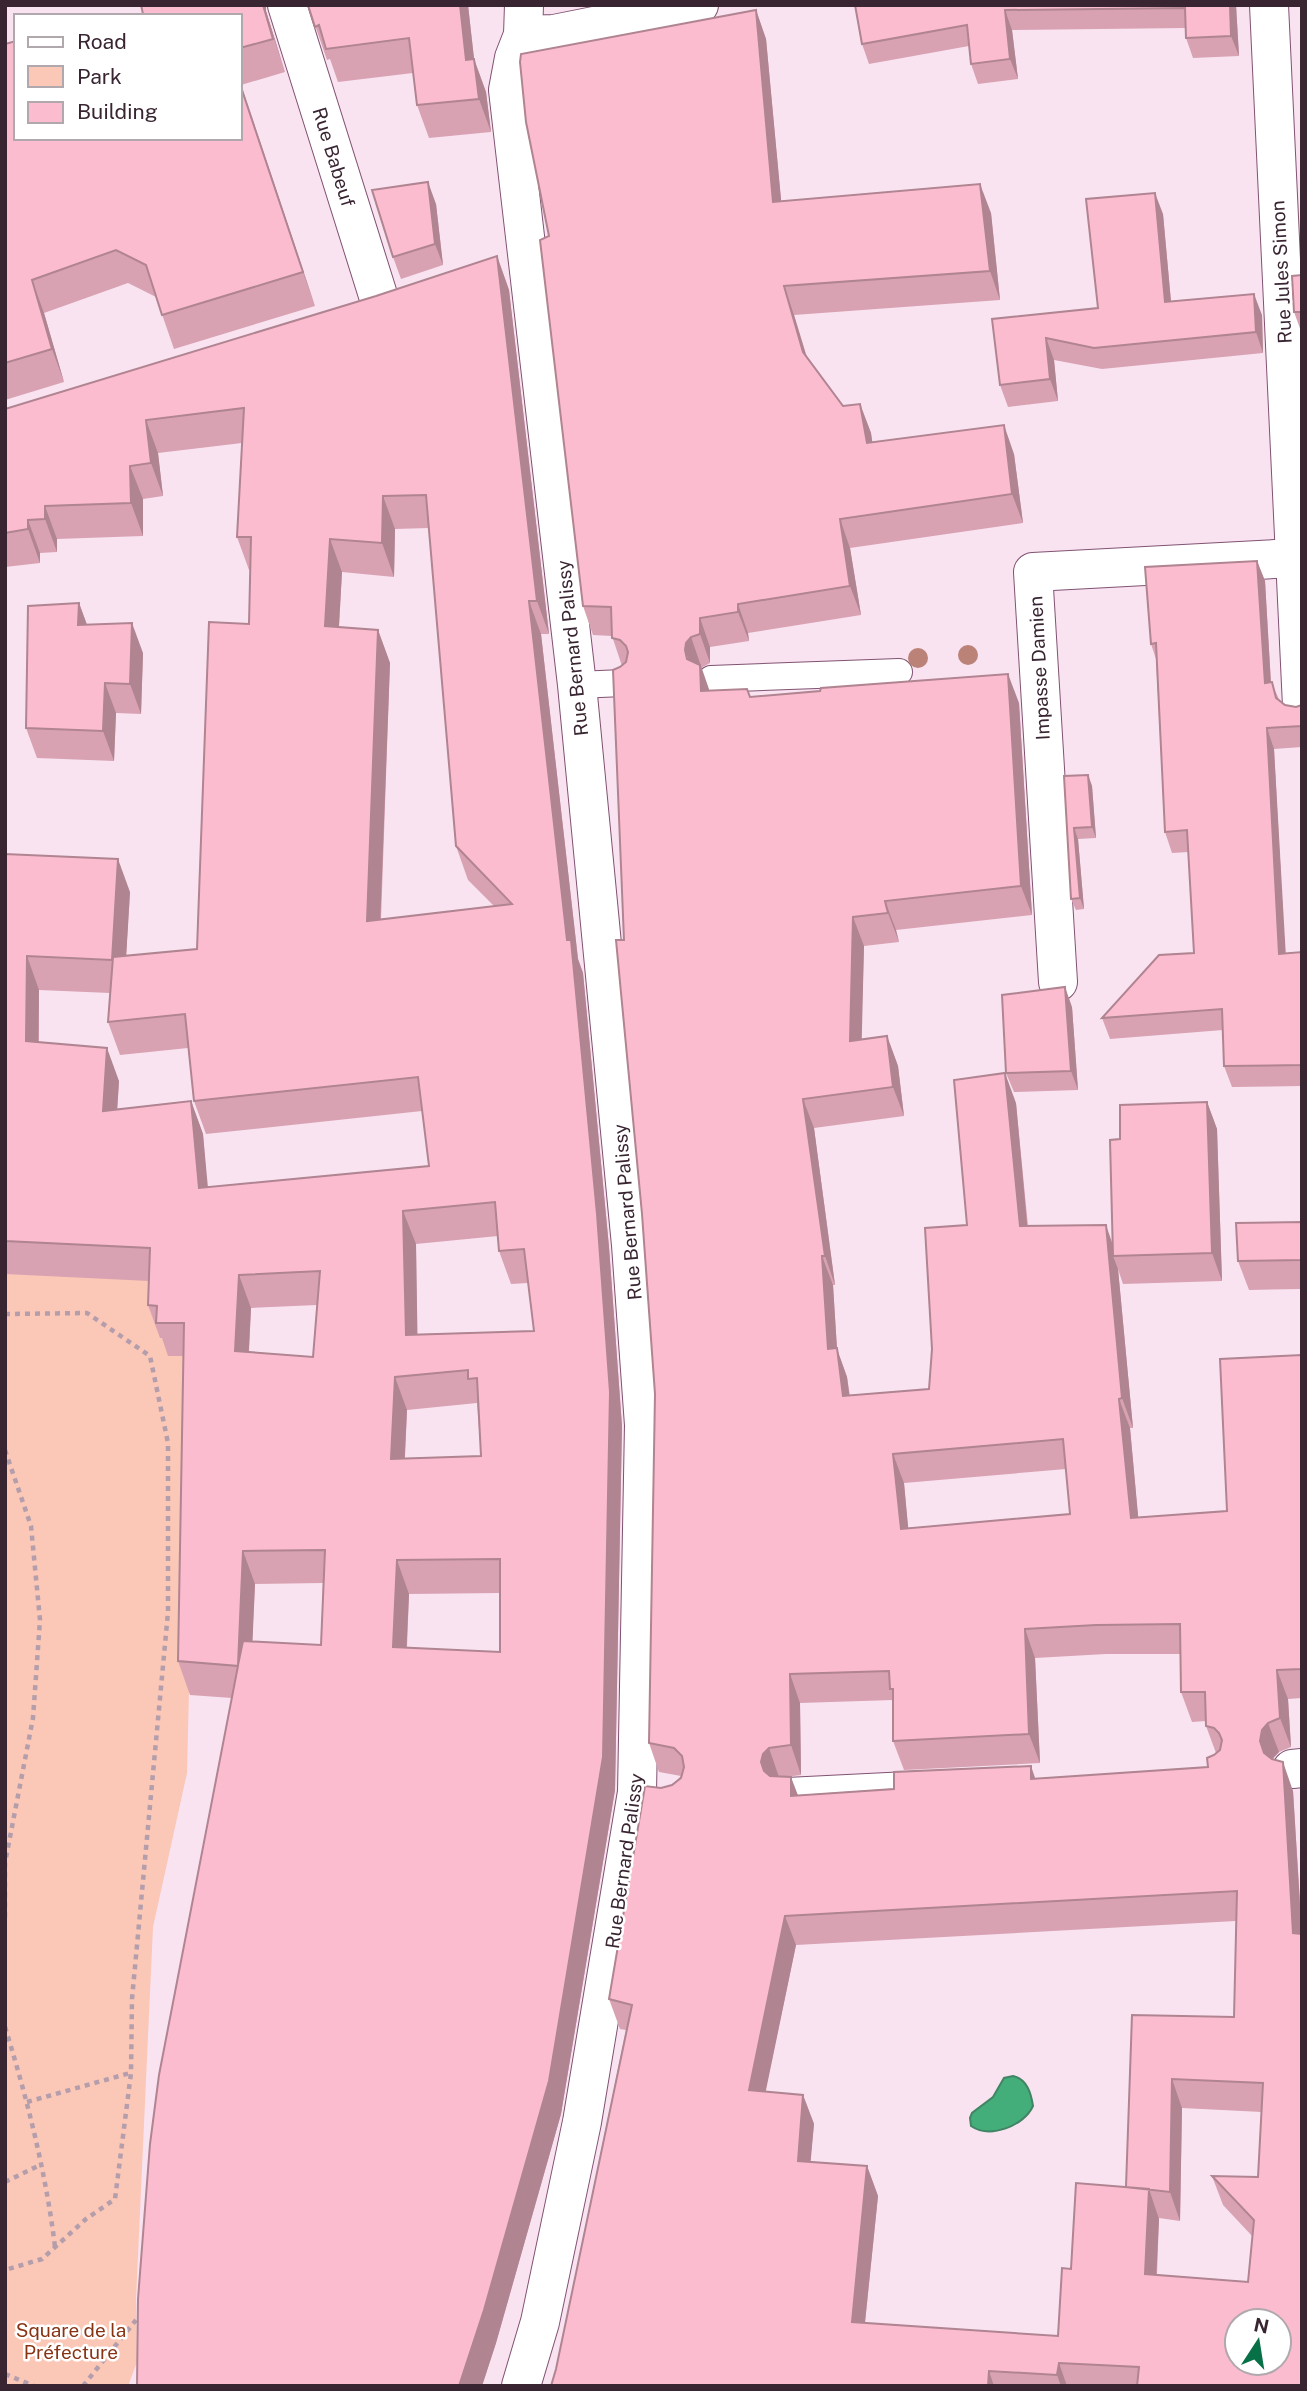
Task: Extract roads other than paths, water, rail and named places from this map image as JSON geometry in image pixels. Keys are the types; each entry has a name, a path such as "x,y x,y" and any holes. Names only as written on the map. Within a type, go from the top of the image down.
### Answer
{"street":[{"name":"Rue Babeuf","path":"287,5 382,309"},
{"path":"524,20 554,34 699,5"},
{"name":"Rue Jules Simon","path":"1269,5 1302,706"},
{"name":"Rue Bernard Palissy","path":"521,2386 540,2322 655,1793 644,1425 630,1231 577,685 512,265 508,90 524,20"},
{"path":"343,320 420,296"},
{"name":"Impasse Damien","path":"1058,982 1033,572 1294,558"}],"lane":[{"path":"710,679 899,672"},
{"path":"577,685 624,683"},
{"path":"786,1791 953,1783"}],"park label":[{"name":"Square de la Préfecture","path":"71,2341"}]}
